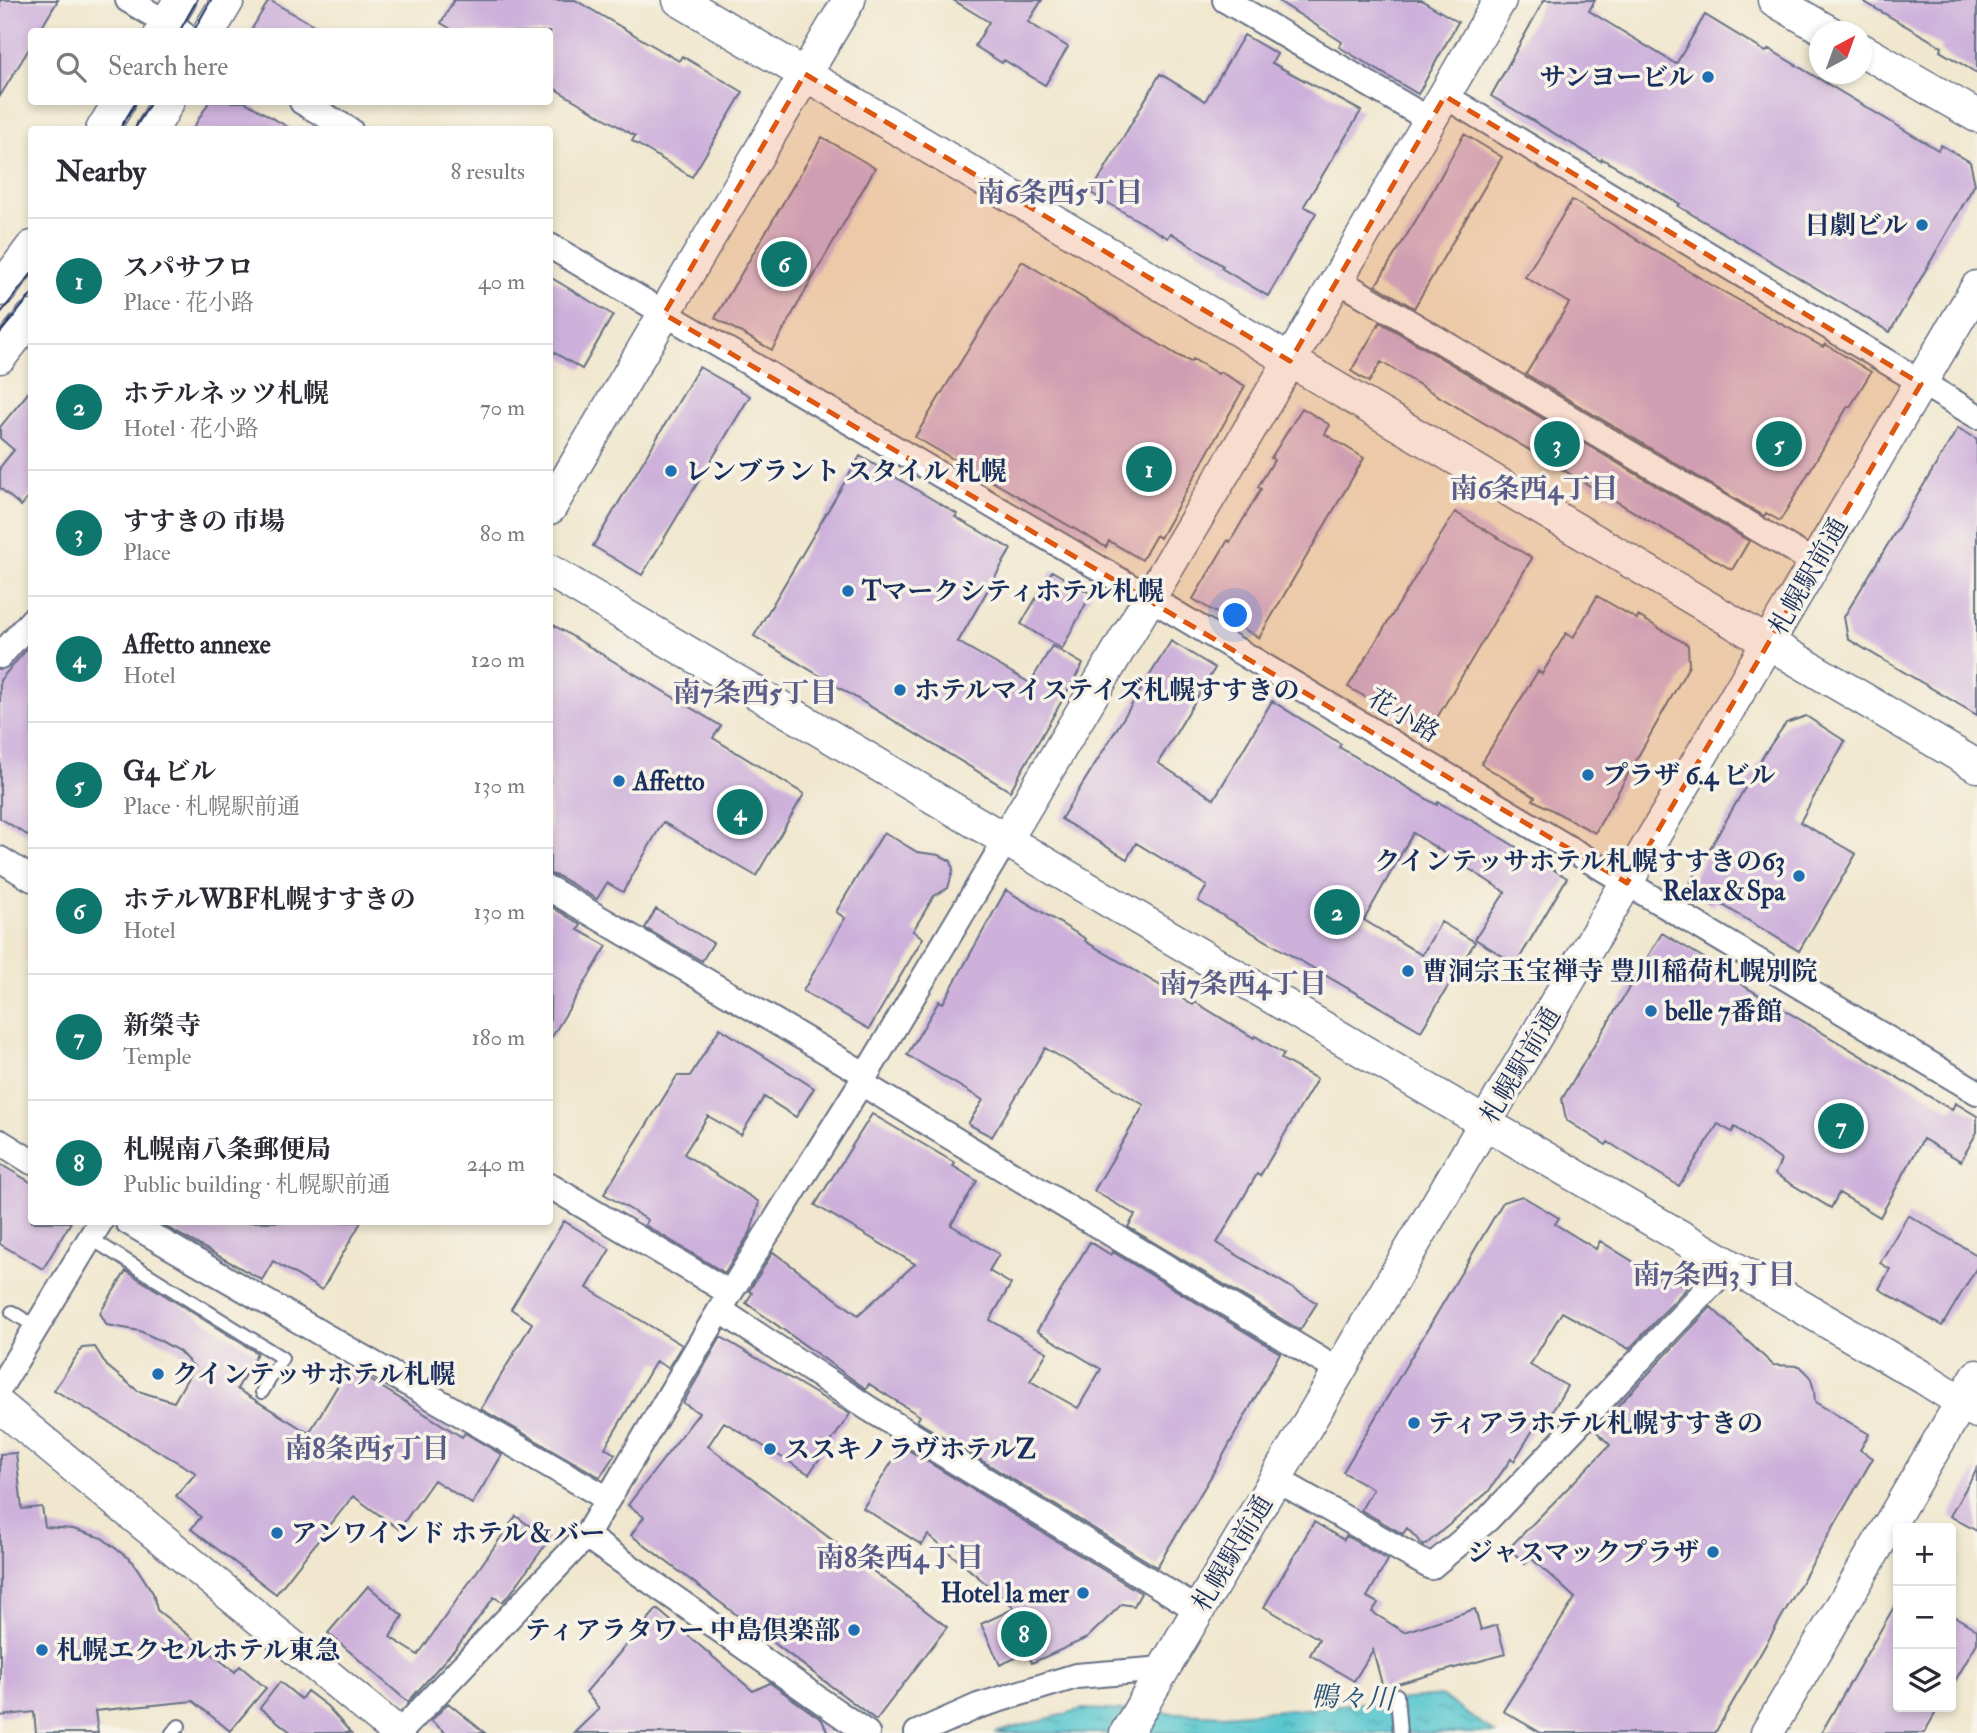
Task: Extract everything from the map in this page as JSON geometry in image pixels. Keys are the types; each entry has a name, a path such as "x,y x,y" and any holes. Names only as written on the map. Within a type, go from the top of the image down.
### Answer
{"street":[{"path":"128,0 173,21"},
{"path":"211,28 228,0"},
{"path":"679,0 1977,766"},
{"path":"553,503 849,0"},
{"path":"1226,0 1437,108 1977,416"},
{"path":"0,1406 398,1733 586,1536 725,1301 863,1079 1006,840 1500,0"},
{"path":"1774,0 1810,21"},
{"path":"1872,56 1977,116"},
{"path":"104,126 117,105"},
{"path":"154,126 166,105"},
{"path":"307,105 343,126"},
{"name":"花小路","path":"553,248 1150,598 1977,1092"},
{"path":"0,290 22,255"},
{"path":"1338,279 1815,563"},
{"name":"札幌駅前通","path":"1126,1733 1977,287"},
{"path":"0,357 28,322"},
{"path":"553,573 1729,1266 1924,1378 1972,1397 1767,1733"},
{"path":"0,656 28,624"},
{"path":"0,859 28,876"},
{"path":"553,892 1339,1371"},
{"path":"0,1142 28,1160"},
{"path":"553,1188 725,1301 868,1408 1198,1610"},
{"path":"133,1225 608,1499"},
{"path":"0,1387 95,1230"},
{"path":"1276,1479 1431,1567 1488,1519 1729,1266"},
{"path":"586,1536 867,1733"},
{"path":"917,1733 978,1706 1076,1676 1163,1669"}],"lane":[{"path":"95,1230 282,1358 262,1392"},
{"path":"12,1311 36,1327"},
{"path":"1397,1695 1401,1733"}],"highlighted area":[{"path":"805,74 1290,361 1445,96 1921,384 1627,883 664,314"}],"water":[{"path":"1441,1696 1495,1733 994,1733 1083,1709 1224,1715"}],"building":[{"path":"0,0 58,0 41,28 28,28 28,50 0,96"},
{"path":"269,0 319,28 252,28"},
{"path":"454,0 575,0 679,61 682,56 743,92 692,177 632,141 635,136 553,88 553,28 449,28 441,23"},
{"path":"953,0 1042,0 1028,22 1068,47 1045,85 975,46 989,22"},
{"path":"1277,0 1421,0 1458,22 1418,94 1339,47 1342,42"},
{"path":"1544,0 1595,0 1589,11 1676,64 1705,15 1766,52 1769,49 1809,73 1809,84 1828,84 1938,150 1941,145 1970,162 1975,184 1890,332 1678,206 1680,204 1491,96"},
{"path":"1861,0 1977,0 1977,73 1940,51 1942,47"},
{"path":"1244,35 1277,54 1272,63 1361,111 1304,206 1316,213 1268,296 1221,268 1223,266 1171,233 1168,238 1091,193 1160,74 1205,101"},
{"path":"207,105 250,105 286,126 194,126"},
{"path":"1464,134 1502,157 1414,308 1376,285 1421,212"},
{"path":"822,137 875,168 772,350 715,318"},
{"path":"1572,200 1715,287 1823,347 1825,344 1871,372 1780,521 1766,513 1764,516 1526,374 1569,303 1525,277"},
{"path":"1022,261 1179,356 1191,362 1193,359 1245,386 1160,538 1156,535 1142,560 1109,541 1106,547 915,437"},
{"path":"553,279 613,315 582,369 553,352"},
{"path":"1380,322 1749,541 1732,570 1381,362 1369,382 1351,371"},
{"name":"レンブラント スタイル 札幌","path":"699,367 750,396 642,575 593,546"},
{"path":"28,393 28,498 21,506 0,488 0,467 14,450 0,438 0,427"},
{"path":"1302,408 1330,425 1325,434 1364,458 1259,638 1193,599 1261,489 1258,487 1274,460 1271,458"},
{"path":"1958,428 1977,439 1977,715 1848,639 1844,617"},
{"path":"860,456 957,514 955,517 1011,549 958,642 1030,683 1052,646 1083,664 1010,791 754,636"},
{"path":"1455,512 1532,558 1428,733 1348,687"},
{"path":"1052,571 1091,594 1062,649 1021,624"},
{"path":"1597,596 1688,645 1689,666 1595,833 1533,800 1535,797 1481,764 1538,671 1542,674 1566,633 1573,638"},
{"path":"553,625 721,726 713,738 804,794 756,876 663,822 623,892 607,883 597,899 553,875"},
{"path":"1171,641 1215,668 1158,763 1214,799 1272,701 1341,744 1339,747 1437,805 1438,802 1480,825 1567,878 1516,964 1475,939 1505,892 1413,833 1364,920 1422,955 1441,922 1475,942 1421,1031 1198,901 1207,886 1136,843 1127,859 1061,819"},
{"path":"28,648 28,836 0,818 0,680"},
{"path":"1806,716 1845,741 1800,822 1856,854 1799,951 1716,901 1714,906 1686,890 1765,753 1786,723"},
{"path":"884,832 917,852 939,855 951,861 953,870 948,888 934,896 913,931 923,938 869,1029 803,991 845,918 836,912"},
{"path":"1006,890 1193,1005 1195,1002 1254,1038 1255,1036 1284,1054 1281,1059 1317,1079 1217,1243 1317,1303 1300,1330 1128,1227 1135,1215 1094,1191 1144,1105 1045,1048 992,1137 968,1124 983,1100 907,1055 939,1001 943,1003"},
{"path":"553,908 581,925 578,930 607,946 553,1035"},
{"path":"656,909 713,943 702,961 645,928"},
{"path":"1662,933 1714,964 1712,967 1952,1110 1955,1103 1977,1116 1977,1132 1961,1161 1923,1139 1880,1217 1839,1193 1831,1208 1775,1174 1781,1160 1735,1127 1732,1132 1718,1124 1679,1186 1608,1142 1606,1145 1566,1120 1562,1099"},
{"path":"720,1028 814,1088 796,1117 764,1097 741,1135 708,1116 684,1154 759,1202 751,1231 725,1273 645,1225 648,1220 604,1194 677,1076 690,1076"},
{"path":"872,1114 955,1163 953,1166 977,1181 951,1225 999,1254 989,1271 1011,1284 990,1320 1047,1352 1030,1381 1078,1408 1101,1369 1037,1331 1090,1242 1111,1255 1113,1252 1280,1353 1157,1567 917,1421 920,1416 869,1384 866,1389 746,1303 752,1293 749,1291 773,1252 858,1315 915,1264 815,1205"},
{"path":"0,1164 28,1181 28,1225 69,1225 43,1269 0,1244"},
{"path":"1522,1196 1559,1218 1555,1224 1596,1249 1600,1241 1658,1277 1661,1272 1687,1288 1629,1349 1562,1312 1530,1365 1567,1386 1555,1407 1546,1421 1541,1417 1514,1461 1511,1459 1488,1492 1424,1546 1407,1528 1403,1534 1361,1510 1373,1489 1343,1472 1503,1202"},
{"path":"1908,1215 1977,1255 1977,1267 1942,1326 1879,1289 1890,1269 1880,1263"},
{"path":"564,1221 610,1249 587,1288 682,1345 668,1368 656,1361 605,1448 615,1454 600,1477 481,1409 532,1323 511,1309"},
{"path":"162,1225 359,1225 322,1290 273,1261 262,1280"},
{"path":"126,1271 257,1353 237,1389 309,1433 349,1367 462,1437 465,1433 502,1455 472,1504 434,1480 399,1529 353,1496 276,1594 191,1529 201,1517 176,1496 196,1473 54,1390 82,1348 95,1347 107,1366 138,1391 174,1402 194,1367 179,1351 159,1340 140,1331 107,1325 100,1313"},
{"path":"1711,1307 1773,1365 1800,1366 1810,1376 1815,1402 1869,1434 1860,1450 1873,1458 1715,1733 1541,1733 1503,1711 1575,1598 1531,1558 1525,1564 1509,1548 1610,1445 1595,1430"},
{"path":"721,1337 850,1414 809,1474 724,1422 708,1446 947,1627 876,1720 631,1535 644,1517 628,1505 699,1413 683,1403"},
{"path":"902,1446 1141,1593 1134,1606 1122,1604 1087,1638 1032,1663 1027,1653 1000,1665 981,1624 1015,1608 928,1535 922,1545 863,1508"},
{"path":"16,1453 22,1509 42,1507 45,1527 73,1529 102,1538 133,1562 153,1593 157,1610 235,1672 240,1666 266,1688 230,1731 193,1701 95,1711 98,1733 36,1733 34,1712 0,1716 0,1454"},
{"path":"1977,1469 1977,1531 1950,1516"},
{"path":"516,1516 549,1540 510,1594 502,1602 494,1597 460,1643 408,1702 328,1633 368,1586 403,1616 390,1637 418,1655"},
{"path":"1314,1522 1344,1540 1346,1536 1388,1560 1367,1597 1378,1603 1372,1612 1404,1632 1475,1609 1481,1630 1497,1625 1505,1654 1383,1688 1373,1650 1354,1681 1310,1655 1319,1639 1264,1607"},
{"path":"657,1609 753,1691 770,1683 822,1720 828,1733 574,1733 599,1709 586,1692"},
{"path":"1893,1609 1893,1712 1936,1712 1924,1733 1821,1733"},
{"path":"1956,1617 1977,1630 1977,1643 1956,1679"},
{"path":"280,1682 301,1699 307,1691 327,1706 351,1733 292,1733 260,1708"},
{"path":"448,1703 485,1733 446,1733 431,1721"}],"tram line":[{"path":"181,28 197,0"},
{"path":"195,28 211,0"},
{"path":"121,126 134,105"},
{"path":"136,126 149,105"},
{"path":"0,314 28,278"},
{"path":"0,333 28,299"}],"place":[{"name":"サンヨービル","path":"1708,77"},
{"name":"日劇ビル","path":"1922,225"},
{"name":"ホテルWBF札幌すすきの","path":"784,264"},
{"name":"すすきの 市場","path":"1557,444"},
{"name":"G4 ビル","path":"1779,444"},
{"name":"スパサフロ","path":"1149,469"},
{"name":"レンブラント スタイル 札幌","path":"671,471"},
{"name":"Tマークシティホテル札幌","path":"848,591"},
{"name":"ホテルマイステイズ札幌すすきの","path":"900,690"},
{"name":"プラザ 6.4 ビル","path":"1588,775"},
{"name":"Affetto","path":"619,781"},
{"name":"Affetto annexe","path":"740,812"},
{"name":"クインテッサホテル札幌すすきの63 Relax＆Spa","path":"1799,876"},
{"name":"ホテルネッツ札幌","path":"1337,912"},
{"name":"曹洞宗玉宝禅寺 豊川稲荷札幌別院","path":"1408,971"},
{"name":"belle 7番館","path":"1651,1011"},
{"name":"新榮寺","path":"1841,1126"},
{"name":"クインテッサホテル札幌","path":"158,1374"},
{"name":"ティアラホテル札幌すすきの","path":"1414,1423"},
{"name":"ススキノラヴホテルZ","path":"770,1449"},
{"name":"アンワインド ホテル＆バー","path":"277,1533"},
{"name":"ジャスマックプラザ","path":"1713,1552"},
{"name":"Hotel la mer","path":"1083,1593"},
{"name":"ティアラタワー 中島倶楽部","path":"854,1630"},
{"name":"札幌南八条郵便局","path":"1024,1634"},
{"name":"札幌エクセルホテル東急","path":"42,1650"}],"district":[{"name":"南6条西5丁目","path":"1060,192"},
{"name":"南6条西4丁目","path":"1534,488"},
{"name":"南7条西5丁目","path":"755,692"},
{"name":"南7条西4丁目","path":"1243,983"},
{"name":"南7条西3丁目","path":"1714,1274"},
{"name":"南8条西5丁目","path":"367,1448"},
{"name":"南8条西4丁目","path":"900,1557"}],"water label":[{"name":"鴨々川","path":"1352,1697"}]}
